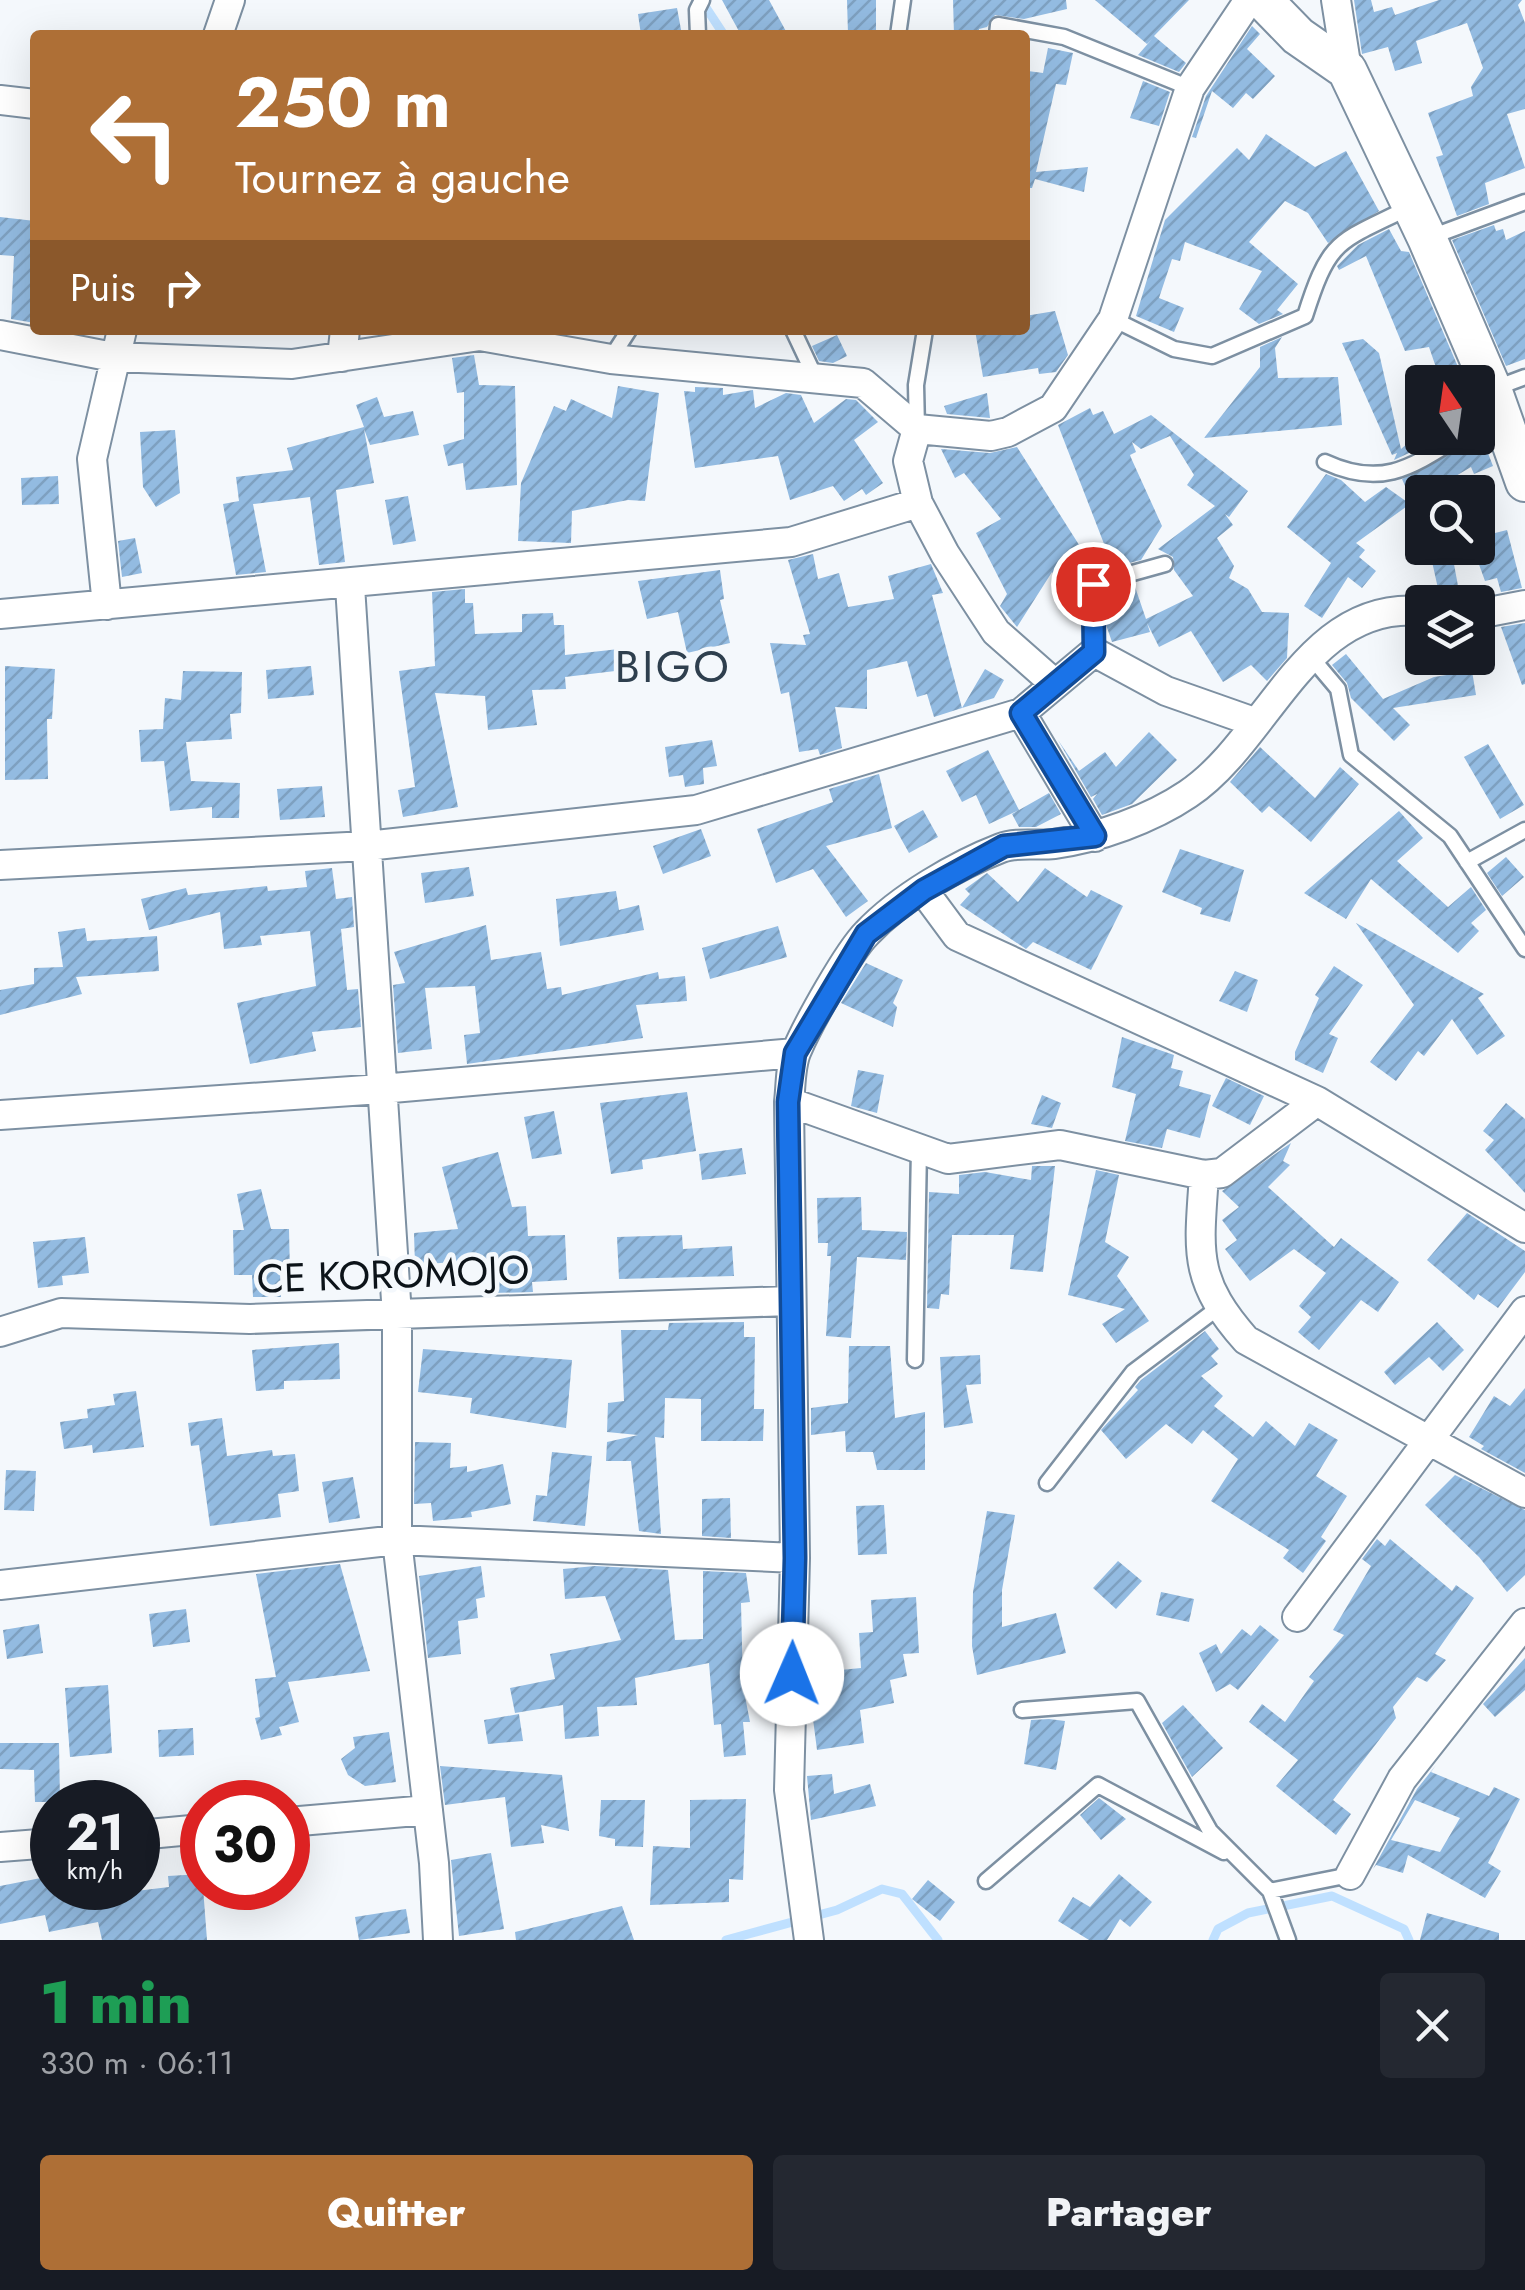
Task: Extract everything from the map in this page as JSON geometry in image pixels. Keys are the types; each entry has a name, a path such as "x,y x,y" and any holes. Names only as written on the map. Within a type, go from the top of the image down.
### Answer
{"street":[{"path":"220,30 230,0"},
{"path":"0,335 292,364 343,344 480,336 611,359 862,383 917,429 991,436 1053,408 1113,319 1190,88 1249,0"},
{"path":"1263,0 1298,36 1346,70"},
{"path":"1337,0 1346,70 1501,399 1525,482"},
{"path":"0,100 30,103"},
{"path":"107,606 92,459 117,344"},
{"path":"917,429 908,460 918,504 996,632 1055,684"},
{"path":"0,614 350,586 791,542 918,504"},
{"path":"350,586 397,1316 397,1540 428,1810 438,1940"},
{"path":"1495,611 1525,605"},
{"path":"806,1925 789,1790 795,1558 788,1102 795,1053 866,934 924,890 1004,846 1095,836 1187,795 1234,756 1254,722 1311,658 1357,620 1405,609"},
{"path":"0,865 367,846 696,810 1021,713 1094,652 1166,692 1254,722"},
{"path":"1021,713 1095,836"},
{"path":"924,890 957,936 1317,1101 1525,1228"},
{"path":"0,1115 382,1089 795,1053"},
{"path":"788,1102 948,1159 1060,1145 1204,1175 1222,1174 1317,1101"},
{"path":"1204,1175 1198,1258 1218,1308 1246,1340 1525,1492"},
{"name":"CE KOROMOJO","path":"0,1332 60,1313 250,1319 790,1301"},
{"path":"1298,1618 1525,1311"},
{"path":"0,1585 397,1540 795,1558"},
{"path":"1350,1875 1402,1779 1525,1623"},
{"path":"310,1820 428,1810"},
{"path":"0,1847 30,1844"}],"lane":[{"path":"698,30 696,10 702,0"},
{"path":"900,30 903,0"},
{"path":"998,30 998,25 1026,30"},
{"path":"1030,31 1064,37 1190,88"},
{"path":"1113,319 1174,349 1212,356 1304,316 1320,269 1338,243 1419,222 1525,202"},
{"path":"611,359 626,335"},
{"path":"795,335 818,381"},
{"path":"917,429 916,385 923,335"},
{"path":"1325,462 1354,476 1410,468 1431,455"},
{"path":"1094,652 1093,584 1165,564"},
{"path":"1311,658 1338,689 1351,755 1450,836 1525,950"},
{"path":"1467,862 1525,830"},
{"path":"915,1360 918,1148"},
{"path":"1047,1483 1133,1372 1218,1308"},
{"path":"1022,1710 1137,1701 1210,1831 1270,1891 1288,1940"},
{"path":"986,1881 1098,1786 1238,1860"},
{"path":"1270,1891 1350,1875"}],"building":[{"path":"722,0 769,0 785,30 738,30"},
{"path":"847,0 876,0 876,30 848,30"},
{"path":"953,0 1066,0 1067,9 1024,19 995,15 987,27 979,30 954,30"},
{"path":"1095,0 1189,0 1154,36 1186,63 1179,72 1138,55 1152,39 1147,44"},
{"path":"1354,0 1371,0 1374,12 1392,7 1395,15 1439,0 1522,0 1518,5 1525,23 1525,109 1507,114 1525,168 1485,183 1489,204 1457,216 1436,157 1443,155 1428,113 1473,96 1471,87 1483,68 1467,23 1416,41 1422,63 1395,71 1388,47 1362,54"},
{"path":"677,8 681,30 640,30 638,14"},
{"path":"1252,26 1260,34 1247,49 1275,76 1253,99 1246,93 1233,108 1212,91 1196,138 1192,137 1206,96"},
{"path":"1048,48 1073,53 1066,85 1056,84 1036,172 1088,167 1084,192 1035,179 1030,188 1030,71 1043,73"},
{"path":"1143,81 1170,92 1159,126 1130,118"},
{"path":"1266,134 1315,167 1346,151 1379,211 1328,243 1308,213 1285,201 1249,242 1298,284 1277,310 1283,314 1259,324 1239,309 1262,271 1185,242 1180,261 1172,259 1159,298 1184,308 1174,332 1136,316 1165,220 1237,148 1249,160"},
{"path":"0,217 30,220 30,322 11,319 14,256 0,255"},
{"path":"1494,225 1496,231 1503,229 1506,240 1525,231 1525,359 1506,366 1452,240"},
{"path":"1389,229 1401,251 1409,252 1457,365 1435,365 1429,347 1405,351 1366,256 1339,270 1337,266 1358,245"},
{"path":"1055,311 1068,355 1056,372 1039,374 1038,368 983,377 976,335 1030,335 1030,315"},
{"path":"837,335 847,356 833,363 819,361 812,346"},
{"path":"1282,337 1275,348 1278,378 1338,377 1342,425 1204,438 1260,367 1260,347"},
{"path":"1363,339 1379,353 1405,455 1394,460 1397,453 1392,455 1342,343"},
{"path":"474,355 479,385 515,386 517,485 466,490 463,463 448,466 443,445 464,439 464,392 457,393 452,358"},
{"path":"618,386 659,393 645,501 628,500 572,511 571,543 518,541 521,483 554,406 566,411 571,399 612,418"},
{"path":"695,387 723,388 723,395 753,390 755,408 786,393 801,395 814,423 846,399 856,400 878,422 854,440 883,483 866,495 862,489 844,501 833,486 790,500 778,456 695,468 684,391 695,392"},
{"path":"987,393 990,418 947,414 944,406"},
{"path":"377,397 384,417 413,411 419,435 370,445 364,429 374,483 336,490 345,562 319,565 310,497 253,504 266,572 236,575 223,504 239,501 236,477 293,470 287,448 364,427 356,405"},
{"path":"1090,408 1093,415 1103,411 1114,434 1151,415 1248,491 1229,517 1225,514 1233,525 1217,538 1234,566 1229,578 1248,589 1262,612 1289,613 1287,658 1267,681 1251,665 1223,682 1191,631 1159,647 1147,623 1150,632 1112,642 1104,619 1104,592 1134,584 1146,619 1193,596 1174,570 1173,557 1158,549 1215,506 1187,485 1194,475 1170,436 1141,449 1132,442 1136,452 1130,455 1162,526 1141,560 1113,567 1058,425"},
{"path":"175,430 180,493 156,507 143,487 140,432"},
{"path":"1017,447 1088,559 1059,581 1052,572 1017,627 1000,606 1007,594 976,533 1001,519 964,473 955,478 941,449 990,453"},
{"path":"1448,455 1489,455 1493,466 1474,474 1471,467 1458,475 1410,475"},
{"path":"1326,474 1341,480 1365,502 1386,487 1405,500 1405,508 1356,543 1365,550 1359,557 1376,571 1362,588 1348,577 1322,618 1304,606 1331,563 1287,527"},
{"path":"58,476 59,504 22,505 21,478"},
{"path":"408,496 416,541 393,545 385,500"},
{"path":"1507,530 1522,588 1501,592 1497,578 1485,581 1479,565 1495,565 1495,533"},
{"path":"135,538 142,573 122,577 118,541"},
{"path":"813,554 818,579 839,573 848,607 894,599 888,576 931,564 943,593 932,595 962,708 934,717 927,694 917,697 907,661 867,670 867,709 835,707 842,748 820,755 818,749 799,752 789,692 781,694 770,643 806,645 803,635 810,634 788,560"},
{"path":"1433,565 1454,565 1458,585 1437,585"},
{"path":"720,570 724,599 720,600 730,643 687,653 678,612 647,619 638,581"},
{"path":"465,589 465,603 473,603 475,634 522,632 522,614 553,613 554,625 564,625 565,655 628,648 632,669 565,677 566,689 532,690 537,725 488,730 485,696 435,693 458,807 403,817 398,790 415,787 399,671 435,666 432,592"},
{"path":"1525,623 1525,684 1522,685 1501,627"},
{"path":"1346,654 1383,699 1447,675 1473,675 1476,695 1393,708 1410,725 1394,741 1351,698 1347,683 1332,665"},
{"path":"5,666 55,669 52,719 47,719 48,779 5,780"},
{"path":"311,666 314,695 268,699 266,670"},
{"path":"985,669 1004,680 994,698 962,708"},
{"path":"183,671 242,672 241,713 230,714 232,739 186,742 191,781 240,783 239,818 212,818 212,807 170,811 164,761 141,762 139,730 163,729 165,698 181,700"},
{"path":"1149,732 1177,760 1132,804 1102,815 1093,799 1097,794 1091,797 1058,740 1079,771 1105,752 1116,767"},
{"path":"712,740 717,766 703,768 704,784 685,787 683,775 669,777 665,747"},
{"path":"1488,744 1524,805 1500,819 1464,757"},
{"path":"1260,747 1315,798 1340,767 1359,784 1311,842 1269,806 1262,813 1230,782"},
{"path":"988,750 1019,810 989,824 976,795 962,802 946,771"},
{"path":"879,774 892,828 826,846 868,901 846,917 813,869 776,883 757,829 833,802 829,789"},
{"path":"322,786 325,817 280,820 277,789"},
{"path":"1049,793 1061,814 1036,827 1019,827 1012,814"},
{"path":"923,810 938,837 909,853 894,826"},
{"path":"1399,811 1423,838 1397,861 1448,907 1471,887 1486,910 1471,923 1479,931 1458,953 1371,879 1346,919 1304,893"},
{"path":"701,829 711,856 663,874 653,846"},
{"path":"1180,849 1244,870 1230,922 1200,914 1202,908 1162,892"},
{"path":"1506,857 1524,877 1502,896 1487,873"},
{"path":"469,867 474,896 425,903 421,873"},
{"path":"332,868 336,899 352,897 354,927 341,929 347,990 358,989 361,1027 312,1032 316,1051 250,1064 237,1003 316,986 310,931 260,936 262,945 224,949 220,912 149,930 141,899 186,888 188,895 267,886 268,891 307,887 305,871"},
{"path":"1045,868 1087,897 1091,890 1123,906 1091,970 1033,942 1026,949 960,905 970,894 965,889 987,873 1018,902"},
{"path":"616,891 619,910 639,905 644,930 560,946 556,899"},
{"path":"1356,923 1484,994 1478,998 1505,1036 1477,1055 1452,1019 1424,1056 1418,1051 1396,1081 1370,1062 1414,1005"},
{"path":"486,925 491,960 541,952 547,989 561,987 562,995 658,972 659,979 685,976 687,1001 636,1005 643,1038 467,1064 464,1035 480,1033 475,986 425,988 432,1049 398,1053 393,985 405,983 394,952"},
{"path":"778,926 787,957 710,979 702,948"},
{"path":"85,928 87,941 157,936 159,971 76,977 82,994 0,1015 0,990 34,984 34,968 63,967 58,932"},
{"path":"866,963 903,980 893,1003 897,1007 893,1027 841,1003"},
{"path":"1334,966 1363,985 1329,1034 1338,1038 1323,1073 1295,1060 1295,1052 1319,998 1315,995"},
{"path":"1235,971 1258,980 1247,1012 1219,1001"},
{"path":"1122,1037 1174,1055 1171,1068 1183,1071 1179,1086 1211,1095 1200,1138 1167,1129 1162,1148 1125,1141 1136,1094 1112,1087"},
{"path":"858,1070 884,1075 877,1113 851,1106"},
{"path":"1226,1078 1264,1096 1250,1125 1212,1106"},
{"path":"687,1092 696,1151 642,1160 643,1169 611,1174 600,1103"},
{"path":"1042,1095 1061,1103 1052,1128 1031,1124"},
{"path":"1506,1103 1525,1119 1525,1193 1485,1150 1494,1140 1483,1131"},
{"path":"554,1111 562,1154 532,1159 524,1117"},
{"path":"1291,1143 1283,1161 1290,1165 1268,1187 1334,1247 1341,1238 1399,1282 1378,1312 1361,1300 1319,1350 1298,1332 1311,1317 1299,1306 1326,1273 1294,1249 1250,1281 1225,1249 1237,1240 1222,1220 1239,1207 1222,1191"},
{"path":"742,1148 746,1174 702,1180 699,1154"},
{"path":"498,1152 512,1207 526,1206 528,1236 565,1235 567,1280 532,1282 533,1292 493,1293 491,1259 415,1265 414,1233 458,1229 442,1167"},
{"path":"1032,1166 1055,1166 1043,1272 1010,1269 1014,1235 952,1235 949,1295 941,1294 939,1309 927,1308 929,1192 959,1194 959,1175 985,1172 1031,1180"},
{"path":"1096,1170 1119,1175 1105,1242 1129,1257 1117,1276 1149,1321 1116,1343 1102,1324 1125,1309 1068,1295"},
{"path":"261,1189 271,1229 289,1229 290,1274 280,1274 281,1297 253,1297 252,1275 234,1275 233,1230 244,1230 237,1194"},
{"path":"861,1197 862,1230 907,1232 906,1260 857,1257 851,1338 826,1336 831,1256 827,1256 828,1243 818,1243 817,1198"},
{"path":"1467,1213 1525,1251 1525,1272 1498,1308 1478,1294 1474,1300 1427,1260"},
{"path":"682,1235 683,1249 732,1246 734,1276 619,1279 617,1237"},
{"path":"85,1237 89,1273 62,1276 63,1285 38,1288 33,1242"},
{"path":"744,1322 744,1337 755,1337 754,1409 764,1409 763,1441 701,1441 701,1399 665,1398 664,1438 655,1437 661,1534 639,1531 631,1461 606,1461 607,1442 638,1435 607,1432 608,1403 624,1401 621,1330 668,1330 669,1323"},
{"path":"1437,1322 1464,1350 1443,1371 1429,1357 1395,1385 1384,1372"},
{"path":"1205,1331 1219,1349 1211,1356 1218,1364 1201,1376 1223,1396 1214,1406 1253,1437 1266,1421 1295,1446 1309,1423 1338,1440 1316,1476 1347,1496 1321,1537 1326,1541 1303,1573 1283,1558 1289,1550 1211,1501 1238,1459 1203,1430 1192,1444 1166,1424 1126,1459 1101,1430 1138,1390 1135,1387 1141,1380"},
{"path":"339,1343 340,1379 284,1381 284,1389 256,1391 252,1350"},
{"path":"849,1346 890,1346 895,1418 925,1412 925,1470 877,1470 873,1452 846,1452 845,1431 811,1435 811,1408 848,1403"},
{"path":"423,1349 572,1360 566,1428 470,1413 472,1398 418,1392"},
{"path":"980,1355 981,1384 966,1385 973,1423 944,1428 940,1357"},
{"path":"1525,1388 1525,1473 1481,1449 1484,1446 1469,1437 1494,1396 1510,1406"},
{"path":"136,1391 144,1447 93,1453 92,1445 64,1449 60,1422 88,1418 87,1409 115,1405 113,1394"},
{"path":"222,1418 227,1456 272,1450 273,1456 295,1454 299,1491 278,1494 281,1517 210,1526 199,1445 191,1446 188,1423"},
{"path":"415,1442 451,1443 450,1468 467,1466 467,1472 503,1464 511,1504 471,1512 472,1517 433,1521 431,1503 414,1504"},
{"path":"552,1452 592,1456 585,1526 533,1521 536,1495 547,1496"},
{"path":"6,1470 36,1471 34,1511 4,1510"},
{"path":"1455,1475 1525,1510 1525,1575 1507,1592 1479,1557 1425,1505"},
{"path":"353,1477 360,1518 329,1523 322,1482"},
{"path":"730,1498 731,1538 702,1536 702,1499"},
{"path":"884,1505 887,1554 858,1555 856,1506"},
{"path":"987,1511 1015,1515 1002,1590 1002,1627 1056,1613 1066,1653 977,1675 972,1646 973,1592"},
{"path":"1377,1539 1385,1546 1390,1539 1452,1591 1456,1585 1474,1598 1435,1654 1446,1660 1427,1682 1417,1677 1393,1707 1396,1718 1333,1800 1351,1814 1336,1835 1276,1786 1298,1760 1249,1722 1262,1704 1285,1722 1314,1681 1309,1677 1344,1635 1333,1630 1371,1566 1362,1559"},
{"path":"1118,1561 1142,1581 1116,1609 1093,1588"},
{"path":"340,1564 370,1671 288,1682 299,1722 279,1727 282,1735 261,1740 255,1718 260,1717 255,1679 276,1677 256,1574"},
{"path":"481,1566 485,1597 476,1599 478,1618 458,1621 461,1654 428,1658 419,1576"},
{"path":"595,1566 668,1570 675,1640 703,1639 703,1571 746,1573 750,1602 741,1603 743,1686 750,1722 743,1722 746,1755 724,1757 721,1724 714,1725 709,1663 635,1678 637,1705 597,1707 599,1736 565,1739 563,1705 515,1713 510,1688 555,1679 550,1654 621,1640 605,1596 565,1599 563,1569"},
{"path":"1161,1592 1194,1599 1189,1622 1156,1615"},
{"path":"916,1597 919,1653 903,1654 907,1676 890,1680 894,1703 860,1710 864,1743 817,1750 813,1719 808,1719 810,1673 861,1668 859,1633 873,1632 871,1600"},
{"path":"186,1609 190,1642 153,1647 149,1614"},
{"path":"39,1624 43,1653 7,1659 3,1630"},
{"path":"1260,1625 1279,1640 1238,1690 1230,1684 1216,1692 1199,1653 1216,1644 1221,1654 1242,1629 1251,1636"},
{"path":"1525,1658 1525,1690 1495,1717 1483,1704"},
{"path":"108,1685 112,1753 70,1757 65,1688"},
{"path":"1183,1705 1223,1748 1192,1777 1162,1723"},
{"path":"519,1714 523,1741 488,1744 484,1720"},
{"path":"1031,1720 1065,1721 1056,1770 1024,1764"},
{"path":"193,1728 194,1755 159,1757 158,1730"},
{"path":"389,1732 396,1782 365,1786 348,1775 341,1759 355,1748 353,1737"},
{"path":"0,1743 59,1743 60,1780 34,1780 34,1770 0,1769"},
{"path":"1436,1765 1431,1772 1489,1796 1494,1787 1520,1799 1488,1863 1501,1871 1485,1898 1408,1855 1403,1873 1376,1865 1373,1869 1417,1789","holes":["1415,1800 1460,1818 1440,1852 1391,1840"]},
{"path":"440,1766 562,1775 569,1831 541,1825 544,1843 511,1847 505,1797 445,1805"},
{"path":"832,1774 834,1794 870,1784 876,1806 811,1820 807,1776"},
{"path":"1099,1798 1126,1819 1101,1840 1080,1815"},
{"path":"746,1799 743,1880 729,1879 729,1902 650,1905 653,1846 690,1848 690,1800"},
{"path":"601,1800 645,1800 643,1847 615,1846 615,1839 599,1836"},
{"path":"491,1853 504,1929 459,1936 451,1860"},
{"path":"1119,1874 1152,1902 1130,1927 1120,1919 1107,1940 1089,1940 1058,1921 1073,1897 1090,1907"},
{"path":"180,1875 180,1910 205,1910 207,1940 102,1940 98,1922 49,1932 45,1915 0,1924 0,1886 30,1880 30,1910 160,1910 160,1888 169,1887 168,1876"},
{"path":"928,1880 955,1902 940,1921 912,1899"},
{"path":"622,1906 634,1940 516,1940 515,1932"},
{"path":"406,1909 410,1933 359,1940 355,1917"},
{"path":"1427,1913 1499,1933 1499,1940 1420,1940"}],"waterway":[{"path":"701,0 721,30"},
{"path":"726,1940 837,1910 882,1889 902,1894 938,1940"},
{"path":"1213,1940 1218,1929 1248,1913 1332,1896 1404,1929 1409,1940"}],"district":[{"name":"BIGO","path":"673,666"}],"route":[{"path":"792,1674 795,1558 788,1102 795,1053 866,934 924,890 1004,846 1053,844 1095,836 1021,713 1094,652 1093,584"}]}
